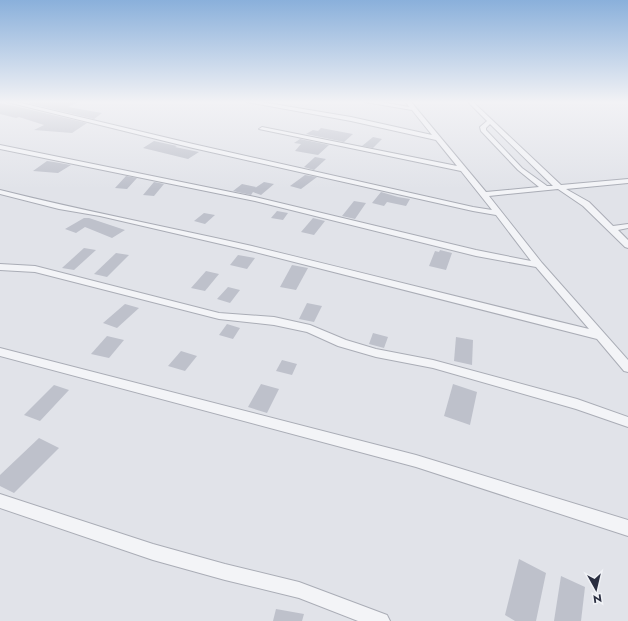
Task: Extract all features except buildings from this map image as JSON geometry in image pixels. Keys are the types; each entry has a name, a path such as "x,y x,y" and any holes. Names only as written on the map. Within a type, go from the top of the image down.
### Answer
{"street":[{"path":"131,131 473,209 498,213"},
{"path":"272,131 463,169"},
{"path":"405,131 437,138"},
{"path":"431,131 484,194 539,265 628,368"},
{"path":"484,131 520,169 544,188"},
{"path":"500,131 567,194 586,204 628,245"},
{"path":"0,146 255,199 476,252 539,265"},
{"path":"484,194 628,181"},
{"path":"0,192 59,207 116,218 252,249 601,336"},
{"path":"612,229 628,226"},
{"path":"0,267 35,269 219,316 274,321 310,329 342,343 376,353 433,364 577,404 628,422"},
{"path":"0,352 416,461 628,528"},
{"path":"0,501 153,552 299,590 382,621"}]}
